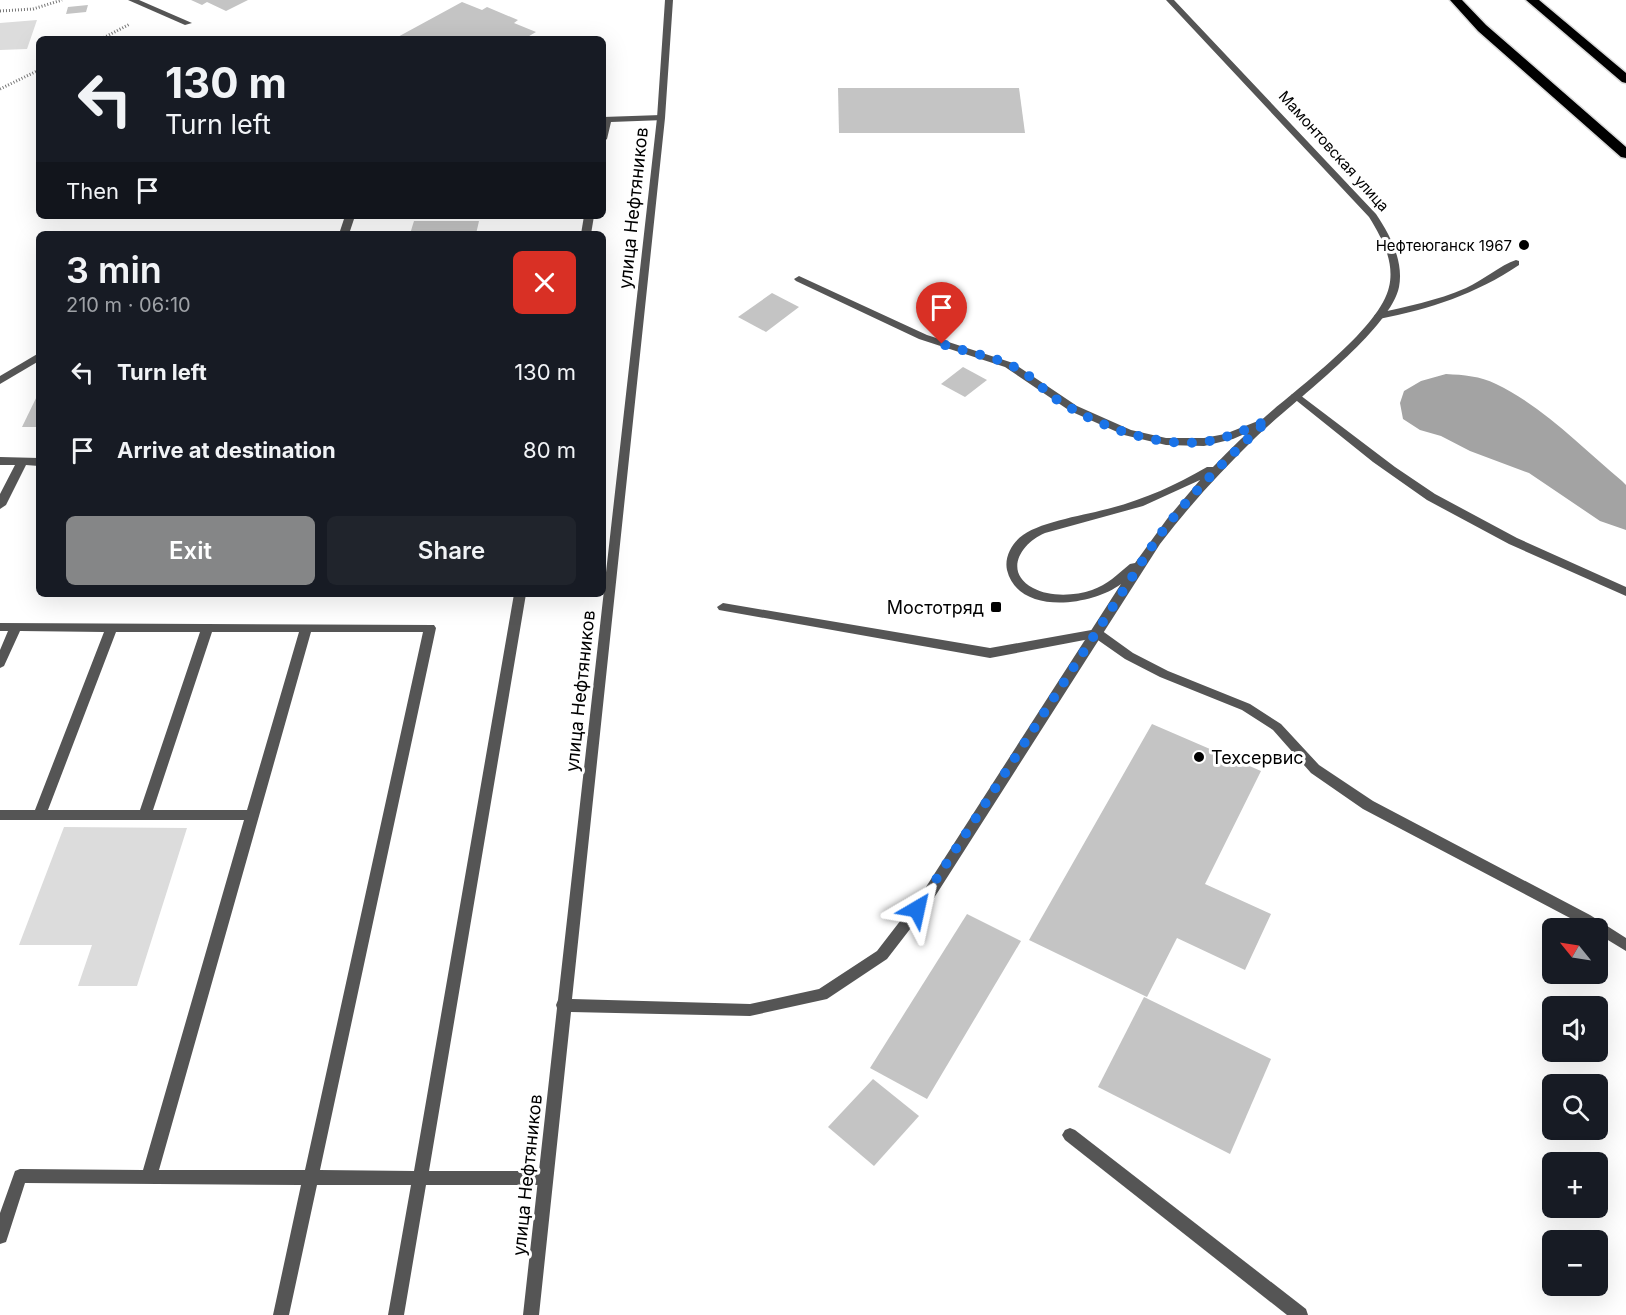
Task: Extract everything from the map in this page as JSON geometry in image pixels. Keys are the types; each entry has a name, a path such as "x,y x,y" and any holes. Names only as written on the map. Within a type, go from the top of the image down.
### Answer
{"highway":[{"path":"1456,0 1482,28 1626,154"},
{"path":"1532,0 1626,79"}],"street":[{"path":"132,0 188,23"},
{"name":"улица Нефтяников","path":"607,574 661,118 669,0"},
{"name":"Мамонтовская улица","path":"563,1005 750,1010 822,995 882,955 929,894 1142,561 1179,509 1220,465 1349,347 1379,316 1391,296 1395,275 1392,251 1374,216 1170,0"},
{"path":"606,120 661,118"},
{"path":"1379,316 1413,310 1462,294 1496,278 1516,264"},
{"path":"799,279 924,338 993,358 1021,370 1056,399 1102,423 1136,435 1168,442 1203,442 1231,436 1268,420"},
{"path":"0,381 36,358"},
{"path":"1296,395 1405,480 1458,512 1522,546 1626,592"},
{"path":"0,461 36,462"},
{"path":"0,505 22,462"},
{"name":"Мамонтовская улица","path":"1142,561 1106,589 1082,597 1059,600 1039,596 1025,588 1013,575 1011,559 1017,546 1035,533 1130,507 1172,491 1220,465"},
{"path":"396,1315 519,597"},
{"name":"улица Нефтяников","path":"531,1315 605,597"},
{"path":"723,607 990,653 1097,633 1146,665 1246,707 1278,727 1315,769 1368,805 1585,919 1626,945"},
{"path":"0,627 430,628 281,1315"},
{"path":"0,663 16,627"},
{"path":"39,815 112,627"},
{"path":"145,815 208,627"},
{"path":"148,1177 306,628"},
{"path":"0,815 252,815"},
{"path":"1070,1135 1300,1315"},
{"path":"0,1236 20,1176 545,1178"}],"path":[{"path":"0,11 33,9 63,0"},
{"path":"0,89 36,71"}],"shaded area":[{"path":"37,20 27,49 0,50 0,23"},
{"path":"1446,374 1466,375 1490,381 1546,415 1626,485 1626,530 1600,521 1529,473 1470,451 1441,436 1420,430 1403,419 1400,403 1404,391 1421,381"},
{"path":"64,827 187,828 137,986 78,986 92,945 19,945"}],"building":[{"path":"191,0 248,0 226,11 207,2 202,5"},
{"path":"462,2 482,10 487,7 518,20 514,23 536,32 529,36 400,36"},
{"path":"88,5 86,12 66,14 68,7"},
{"path":"838,88 1019,88 1025,133 839,133"},
{"path":"414,221 479,221 477,231 411,231"},
{"path":"772,293 799,307 766,332 738,317"},
{"path":"963,367 987,380 965,397 941,384"},
{"path":"36,398 36,427 22,427"},
{"path":"1152,724 1261,771 1205,884 1271,914 1245,970 1177,938 1147,997 1029,940"},
{"path":"967,914 1021,941 927,1099 870,1068"},
{"path":"1144,997 1271,1059 1230,1154 1098,1087"},
{"path":"873,1079 919,1116 874,1166 828,1127"}],"place":[{"name":"Нефтеюганск 1967","path":"1524,245"},
{"name":"Мостотряд","path":"996,607"},
{"name":"Техсервис","path":"1199,757"}],"route":[{"path":"917,909 929,894 1156,540 1179,509 1220,465 1268,420 1231,436 1203,442 1168,442 1136,435 1102,423 1056,399 1021,370 993,358 942,344"}]}
